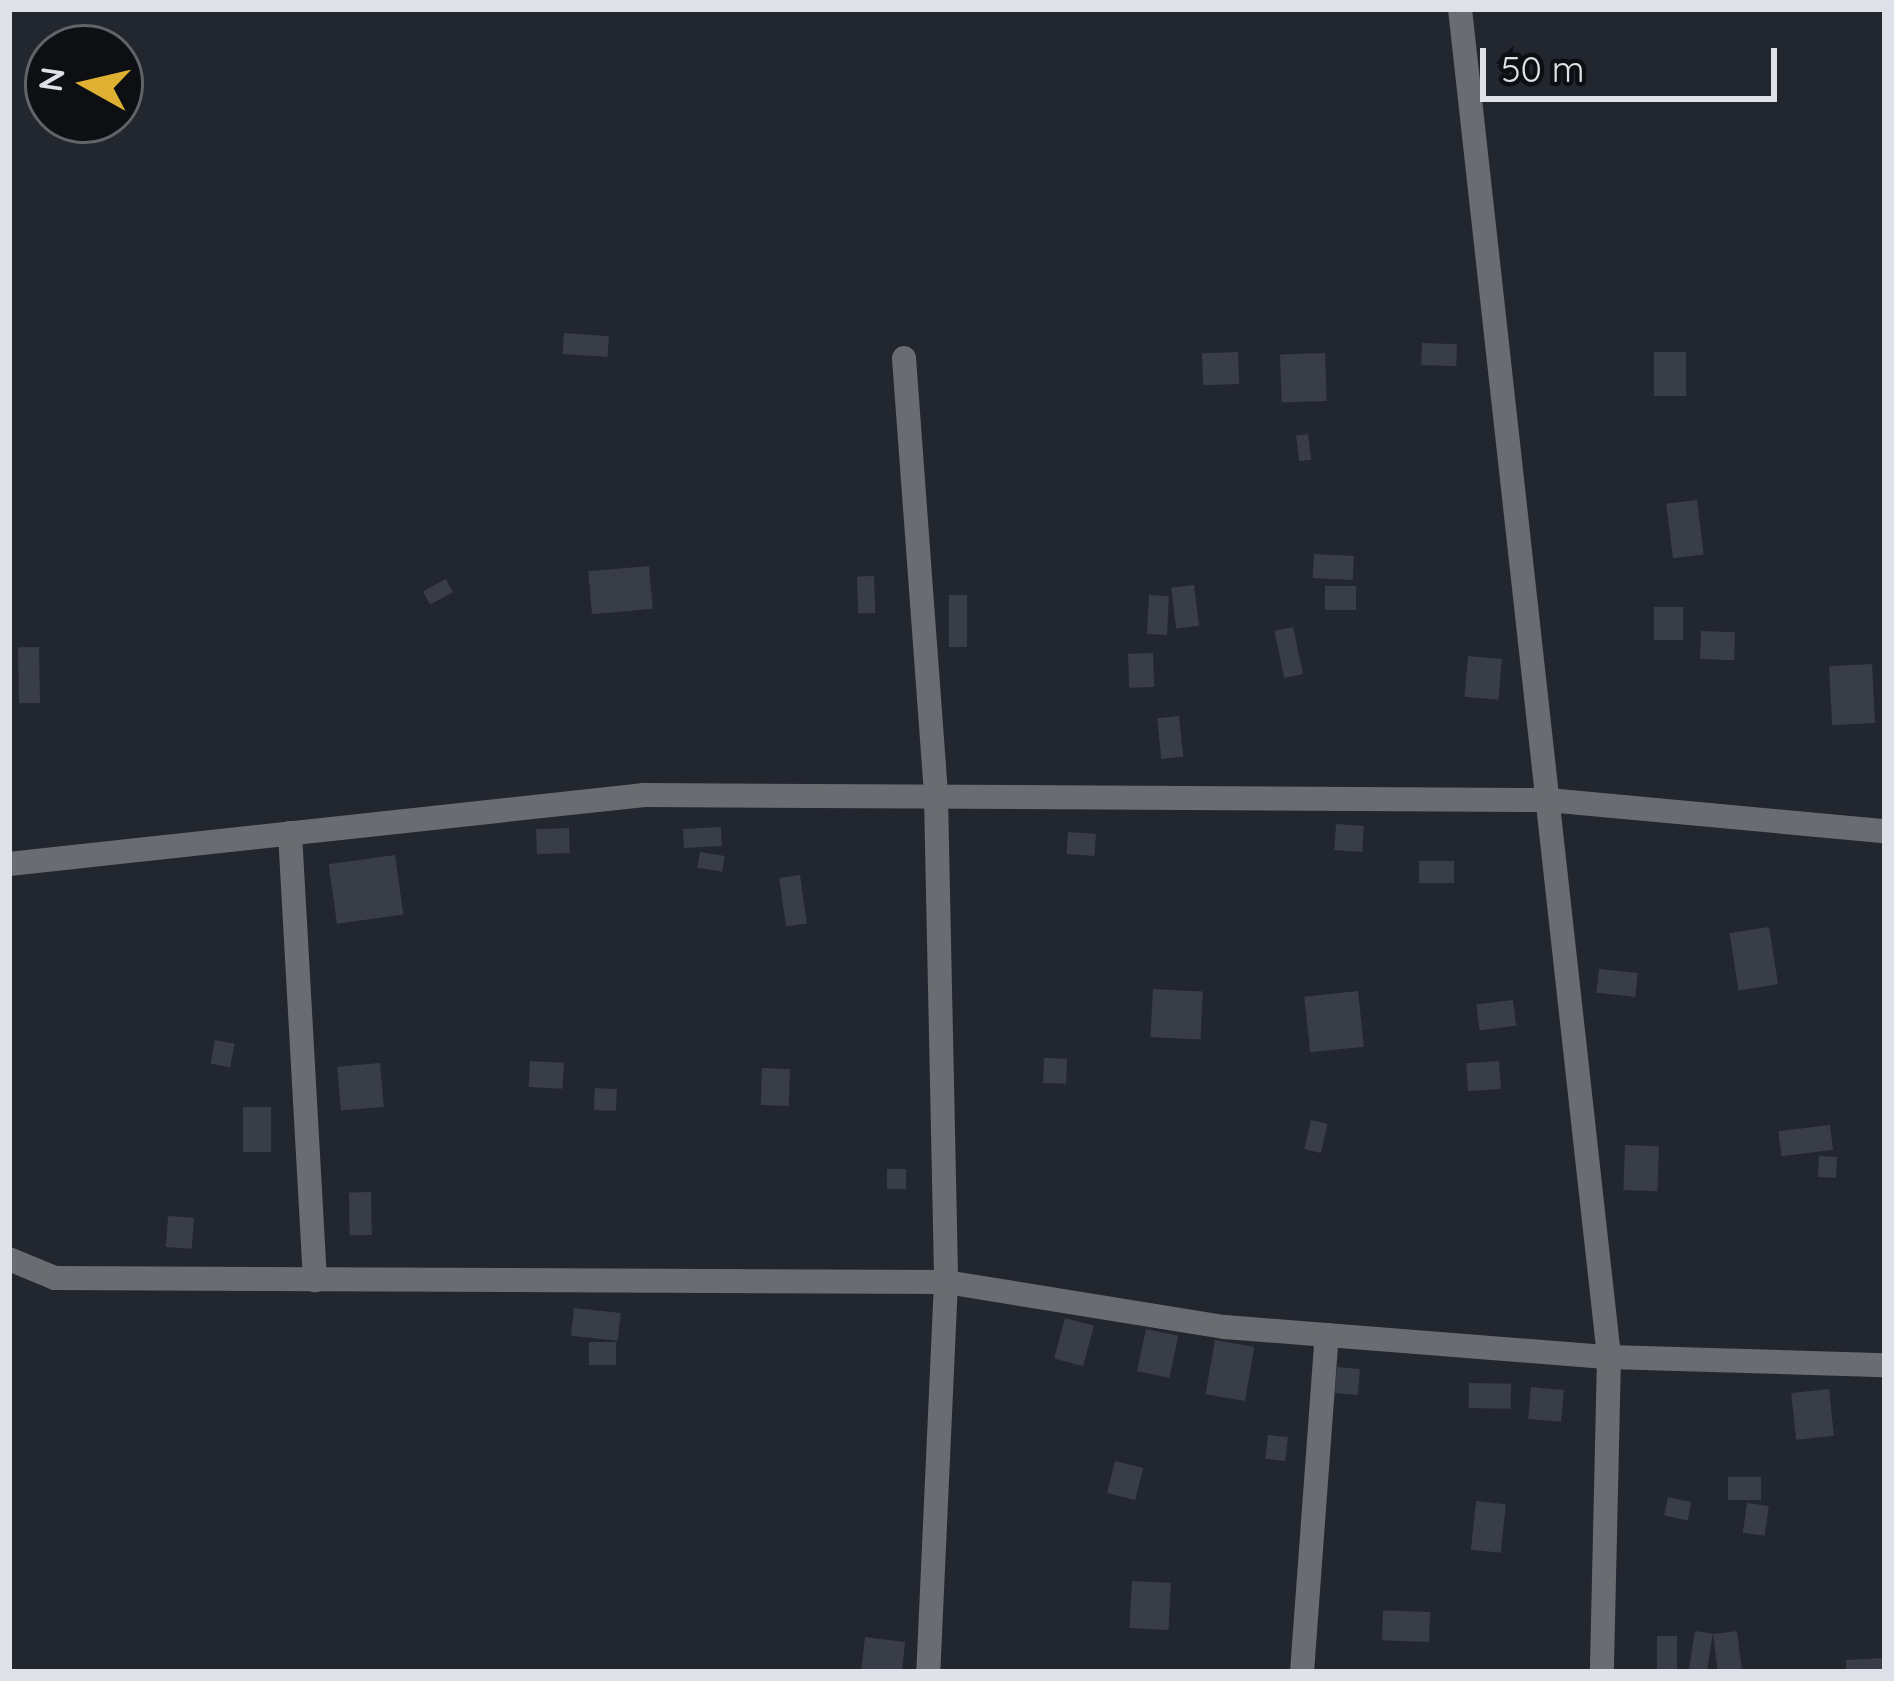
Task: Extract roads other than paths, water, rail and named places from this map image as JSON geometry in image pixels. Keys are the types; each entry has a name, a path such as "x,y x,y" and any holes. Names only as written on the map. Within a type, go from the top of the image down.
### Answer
{"street":[{"path":"1460,9 1609,1357 1602,1672"},
{"path":"904,358 936,797 946,1282 928,1672"},
{"path":"9,864 644,795 1548,800 1885,831"},
{"path":"290,833 315,1280"},
{"path":"9,1259 55,1279 946,1282 1327,1335 1609,1357 1885,1365"},
{"path":"1302,1672 1327,1335"}]}
